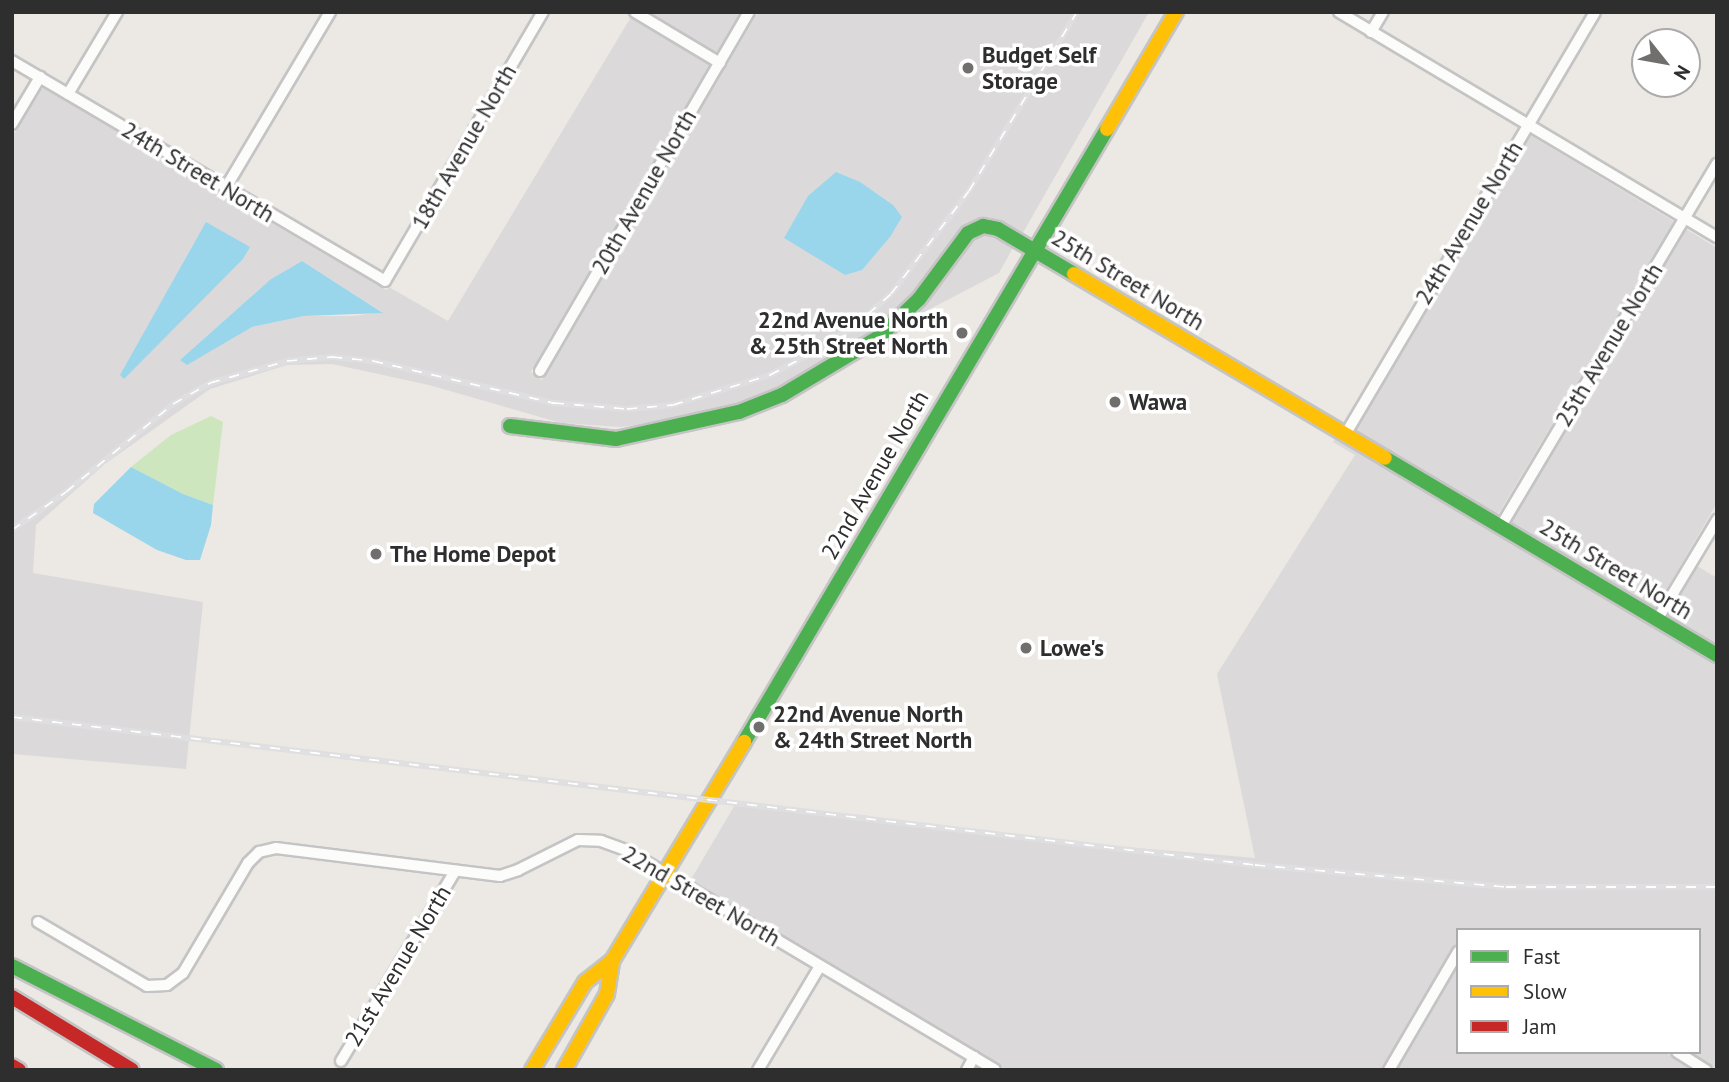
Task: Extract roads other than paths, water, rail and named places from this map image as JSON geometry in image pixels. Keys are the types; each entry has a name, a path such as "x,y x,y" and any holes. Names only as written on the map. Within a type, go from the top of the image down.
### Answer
{"main road":[{"name":"22nd Avenue North","path":"532,1070 585,982 612,961 1176,12"},
{"name":"25th Street North","path":"510,426 616,439 739,412 782,395 879,337 919,299 968,233 983,226 998,229 1717,655"},
{"name":"22nd Avenue North","path":"564,1070 607,993 612,961"},
{"path":"12,966 216,1070"},
{"path":"12,997 132,1070"},
{"path":"12,1066 19,1070"}],"street":[{"path":"68,94 117,12"},
{"path":"225,189 330,12"},
{"name":"18th Avenue North","path":"384,281 543,12"},
{"path":"635,12 720,63"},
{"name":"20th Avenue North","path":"540,371 749,12"},
{"path":"1339,12 1717,237"},
{"path":"1371,32 1383,12"},
{"name":"24th Avenue North","path":"1345,435 1595,12"},
{"name":"24th Street North","path":"12,61 384,281"},
{"path":"12,124 40,78"},
{"name":"25th Avenue North","path":"1500,526 1717,163"},
{"path":"1657,620 1717,520"},
{"name":"22nd Street North","path":"38,922 147,986 167,985 183,973 248,863 259,852 276,848 500,876 578,840 601,841 626,850 995,1070"},
{"name":"21st Avenue North","path":"341,1061 455,871"},
{"path":"1389,1070 1456,955"},
{"path":"758,1070 820,966"},
{"path":"1679,1054 1706,1070"},
{"path":"967,1070 974,1057"}],"water":[{"path":"836,172 860,182 893,205 902,217 890,237 862,270 845,275 784,238 808,196"},
{"path":"206,222 250,247 243,259 124,379 120,375"},
{"path":"302,261 383,313 304,316 252,327 187,365 180,360 271,279"},
{"path":"131,467 183,494 213,505 211,525 200,560 186,560 157,550 93,513 94,504"}],"railway":[{"path":"12,530 66,492 173,404 210,383 287,361 332,357 373,361 554,403 627,409 673,405 770,375 814,352 853,327 891,294 969,191 1077,12"},
{"path":"12,717 1255,865 1506,887 1717,887"}],"place":[{"name":"Budget Self Storage","path":"968,68"},
{"name":"22nd Avenue North & 25th Street North","path":"962,333"},
{"name":"Wawa","path":"1115,402"},
{"name":"The Home Depot","path":"376,554"},
{"name":"Lowe's","path":"1026,648"},
{"name":"22nd Avenue North & 24th Street North","path":"759,727"}]}
